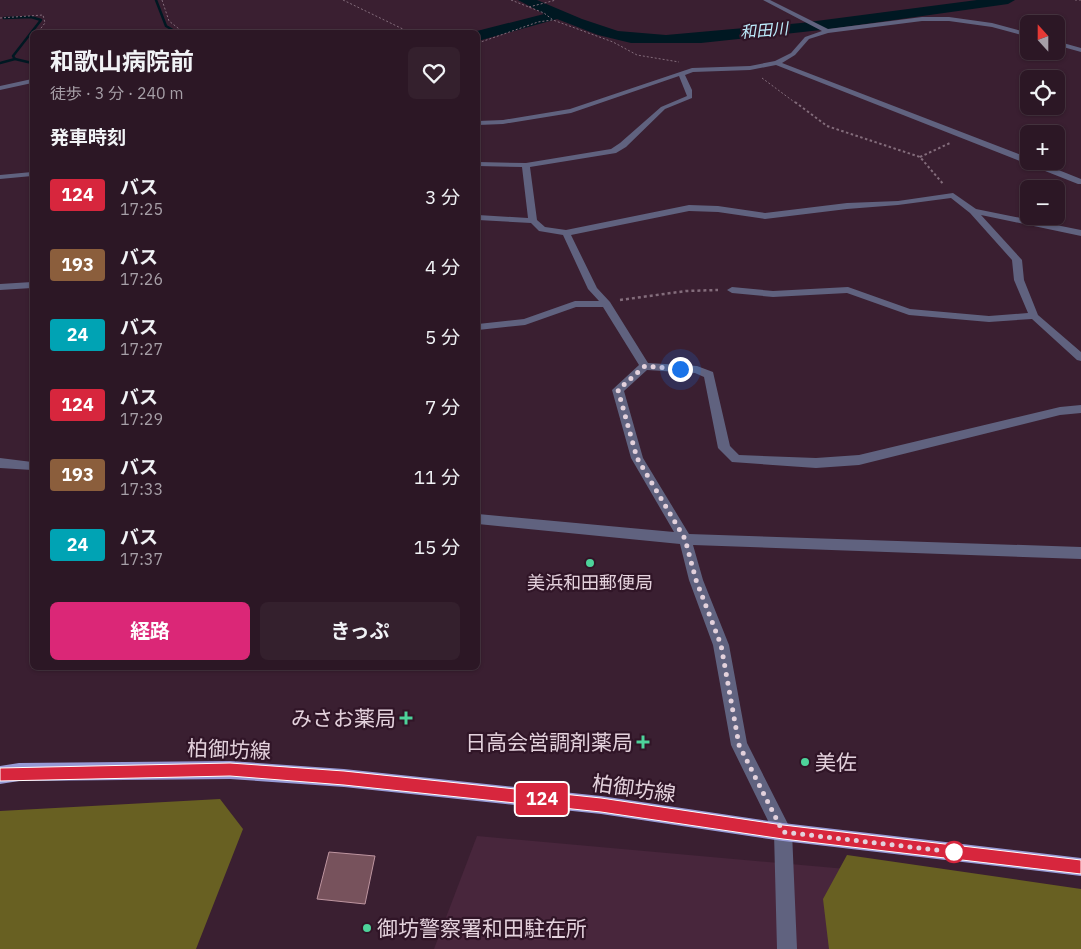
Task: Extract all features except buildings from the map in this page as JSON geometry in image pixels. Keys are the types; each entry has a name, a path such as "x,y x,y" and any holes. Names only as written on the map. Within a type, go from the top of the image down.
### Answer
{"main road":[{"name":"柏御坊線","path":"0,774 19,772 240,770 344,778 601,805 783,832 1081,867"}],"street":[{"path":"766,0 803,21 825,30"},
{"path":"480,123 503,122 571,111 681,73 750,68 776,63 793,54 807,38 825,30 922,19 949,19 992,25 1020,33"},
{"path":"1065,46 1081,50"},
{"path":"776,63 1020,158"},
{"path":"480,164 526,165 613,151 623,145 663,108 690,97 690,90 681,73"},
{"path":"0,88 30,82"},
{"path":"526,165 533,221"},
{"path":"1051,170 1081,182"},
{"path":"0,177 30,174"},
{"path":"480,218 533,221 542,229 566,233 689,208 718,209 765,216 847,206 898,203 953,195 973,210 1017,260 1019,280 1034,316 1081,358"},
{"path":"973,210 1081,234"},
{"path":"566,233 593,289 605,303 645,366"},
{"path":"0,287 30,285"},
{"path":"732,290 773,294 848,290 909,312 989,319 1034,316"},
{"path":"480,327 525,322 575,304 605,303"},
{"path":"787,949 783,832 739,745 721,645 696,580 685,539 637,458 618,390 645,366 697,370 709,375 724,448 736,460 816,463 859,460 1060,411 1081,409"},
{"path":"0,464 30,466"},
{"path":"480,519 685,539 1081,553"}],"path":[{"path":"162,0 169,21 180,30"},
{"path":"343,0 405,30"},
{"path":"511,0 544,13 552,19 613,42 637,54 690,63 709,70"},
{"path":"528,7 556,0"},
{"path":"1075,0 1081,0"},
{"path":"0,18 43,15 45,23 40,30"},
{"path":"480,42 552,19"},
{"path":"750,68 827,126 920,157 953,195"},
{"path":"920,157 964,136"},
{"path":"605,303 686,291 732,290"}],"shaded area":[{"path":"220,799 243,829 196,949 0,949 0,811"},
{"path":"477,836 1081,890 1081,949 434,949"},
{"path":"847,855 1081,889 1081,949 829,949 823,899"}],"waterway":[{"path":"156,0 166,26 173,30"},
{"name":"和田川","path":"525,0 559,14"},
{"name":"和田川","path":"559,14 617,36 666,40 719,37 801,28 1008,0"},
{"path":"480,35 559,14"},
{"path":"4,18 31,17 41,20 33,30"},
{"path":"15,59 13,56 30,34"},
{"path":"0,63 15,59"},
{"path":"15,59 30,63"}],"bus line":[{"name":"124","path":"0,774 19,772 230,770 344,778 601,805 783,832 1081,867"}],"place":[{"name":"美浜和田郵便局","path":"590,563"},
{"name":"みさお薬局","path":"406,718"},
{"name":"日高会営調剤薬局","path":"643,742"},
{"name":"美佐","path":"805,762"},
{"name":"御坊警察署和田駐在所","path":"367,928"}],"route":[{"path":"680,369 645,366 618,390 637,458 685,539 696,580 721,645 739,745 783,832 962,853 954,852"}]}
